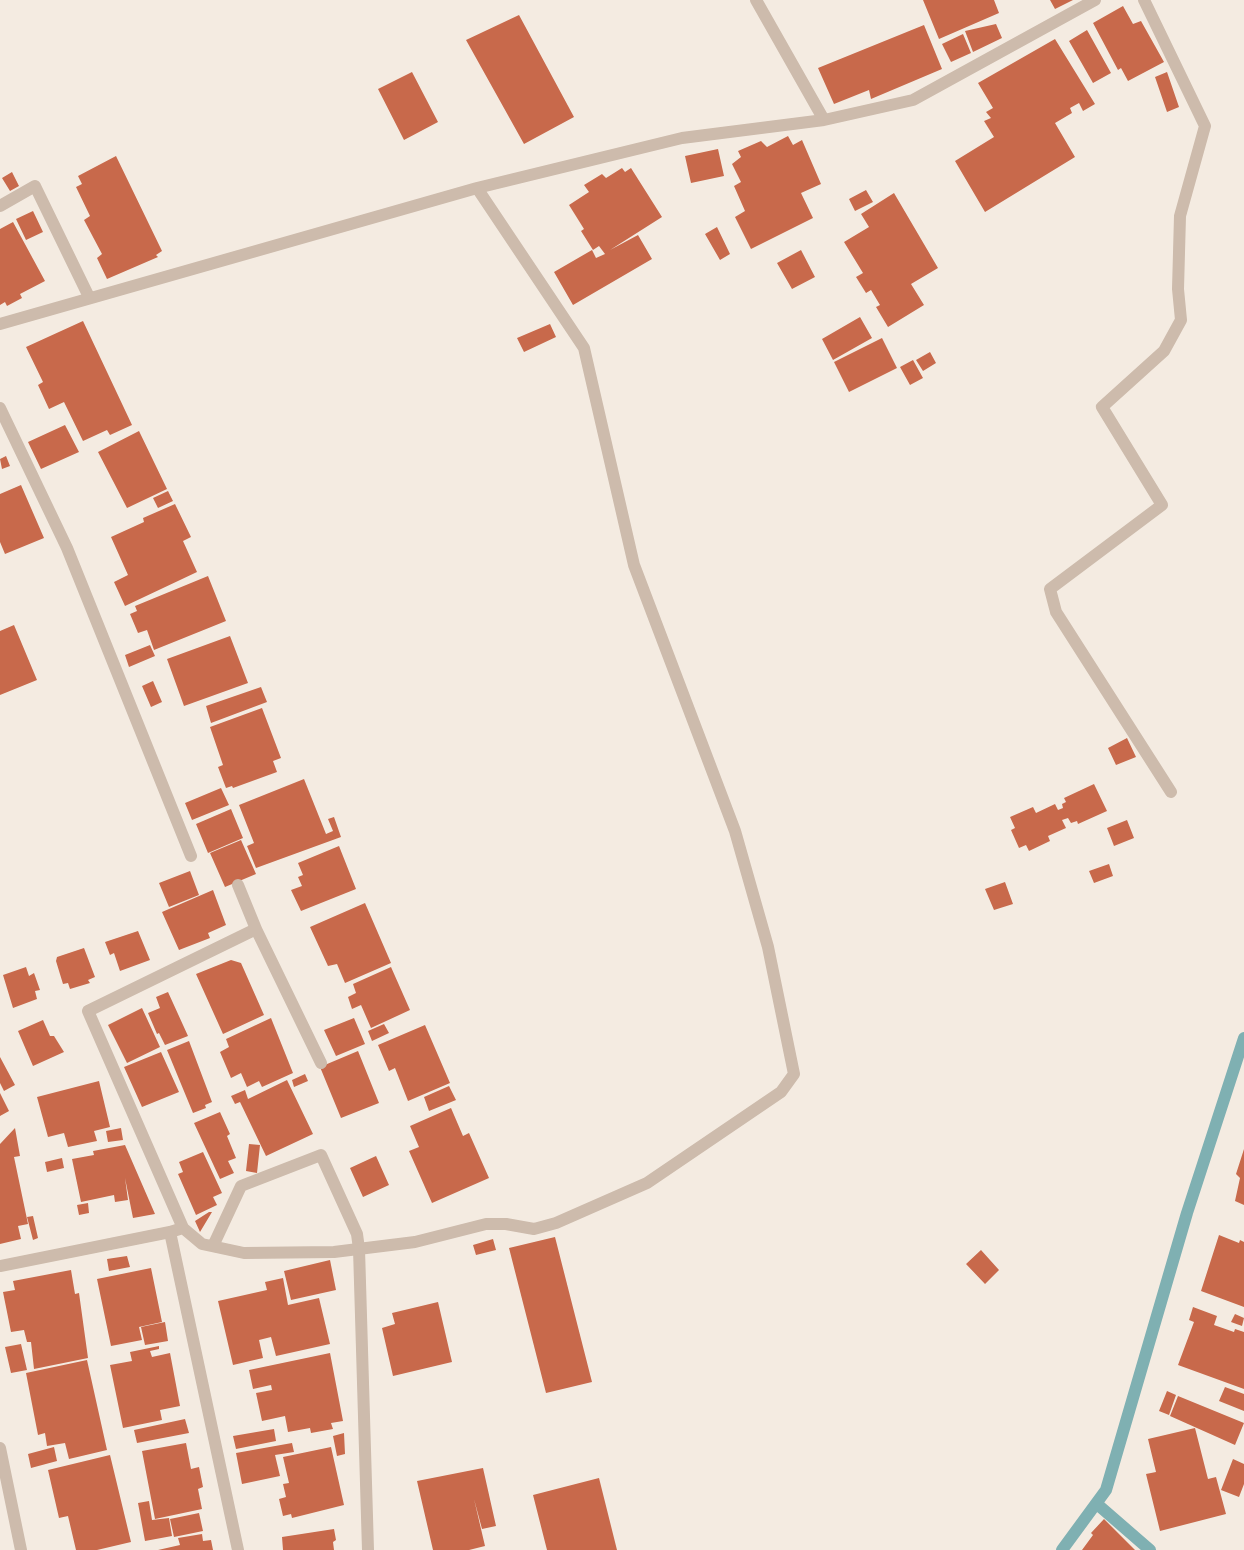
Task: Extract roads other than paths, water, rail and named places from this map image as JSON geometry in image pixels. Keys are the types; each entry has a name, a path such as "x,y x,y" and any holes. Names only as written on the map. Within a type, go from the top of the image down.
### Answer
{"street":[{"path":"756,0 824,120"},
{"path":"0,324 89,297 477,188 682,138 824,120 914,100 1095,0"},
{"path":"1144,0 1205,126 1180,216 1178,289 1181,320 1164,351 1102,407 1162,504 1050,589 1056,612 1171,792"},
{"path":"0,206 35,186 89,297"},
{"path":"256,929 88,1011 183,1228 202,1244 244,1253 334,1252 415,1242 486,1224 506,1224 534,1229 556,1223 647,1183 781,1092 794,1074 768,947 735,831 634,565 584,348 477,188"},
{"path":"0,408 67,548 191,856"},
{"path":"238,885 256,929 321,1063"},
{"path":"213,1246 241,1186 321,1155 357,1234 359,1249 368,1550"},
{"path":"0,1266 183,1228"},
{"path":"170,1232 238,1550"},
{"path":"0,1448 21,1550"}],"waterway":[{"path":"1062,1550 1106,1490 1187,1213 1244,1038"},
{"path":"1097,1504 1150,1550"}]}
